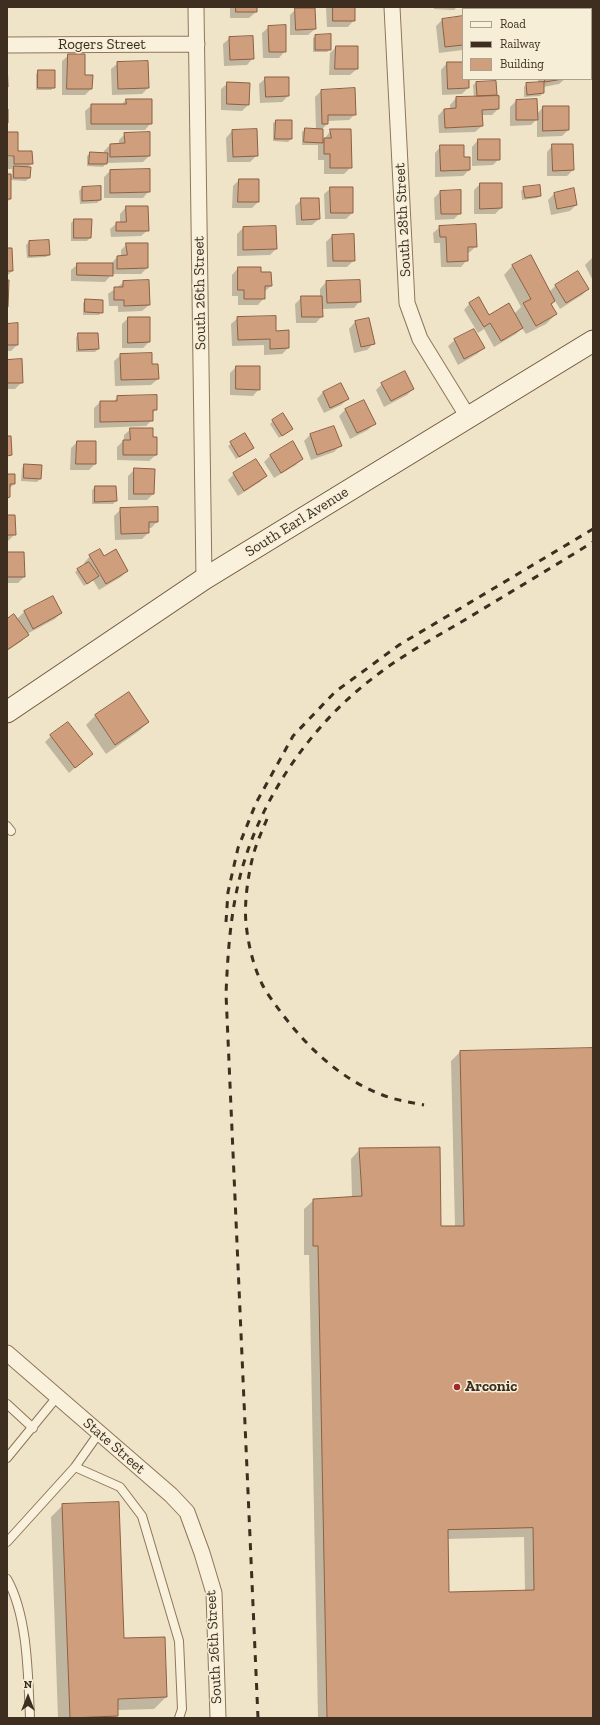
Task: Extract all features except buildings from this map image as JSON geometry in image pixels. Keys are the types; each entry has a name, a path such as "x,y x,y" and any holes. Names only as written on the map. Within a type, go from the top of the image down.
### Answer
{"street":[{"name":"South 26th Street","path":"196,7 204,579"},
{"name":"South 28th Street","path":"392,7 407,303 420,339 468,416"},
{"name":"Rogers Street","path":"7,45 197,44"},
{"name":"South Earl Avenue","path":"7,712 204,579 468,416 593,341"},
{"name":"State Street","path":"7,1353 171,1495 187,1512 202,1553"},
{"name":"South 26th Street","path":"202,1553 214,1593 218,1718"}],"lane":[{"path":"7,1458 57,1397"},
{"path":"7,1404 33,1428"},
{"path":"7,1542 75,1466 99,1433"},
{"path":"75,1466 120,1487 142,1516 179,1641 182,1709 179,1718"},
{"path":"7,1579 23,1626 30,1718"}],"railway":[{"path":"226,922 228,892 238,848 256,803 293,736 335,692 399,645 593,529"},
{"path":"258,1718 226,994 233,909 240,876 254,833 266,807 280,783 313,736 352,696 373,678 407,654 593,542"},
{"path":"267,819 257,842 253,856 246,898 246,923 248,939 256,969 264,987 287,1021 298,1034 322,1058 336,1069 364,1087 380,1094 424,1105"}],"place":[{"name":"Arconic","path":"457,1387"}]}
